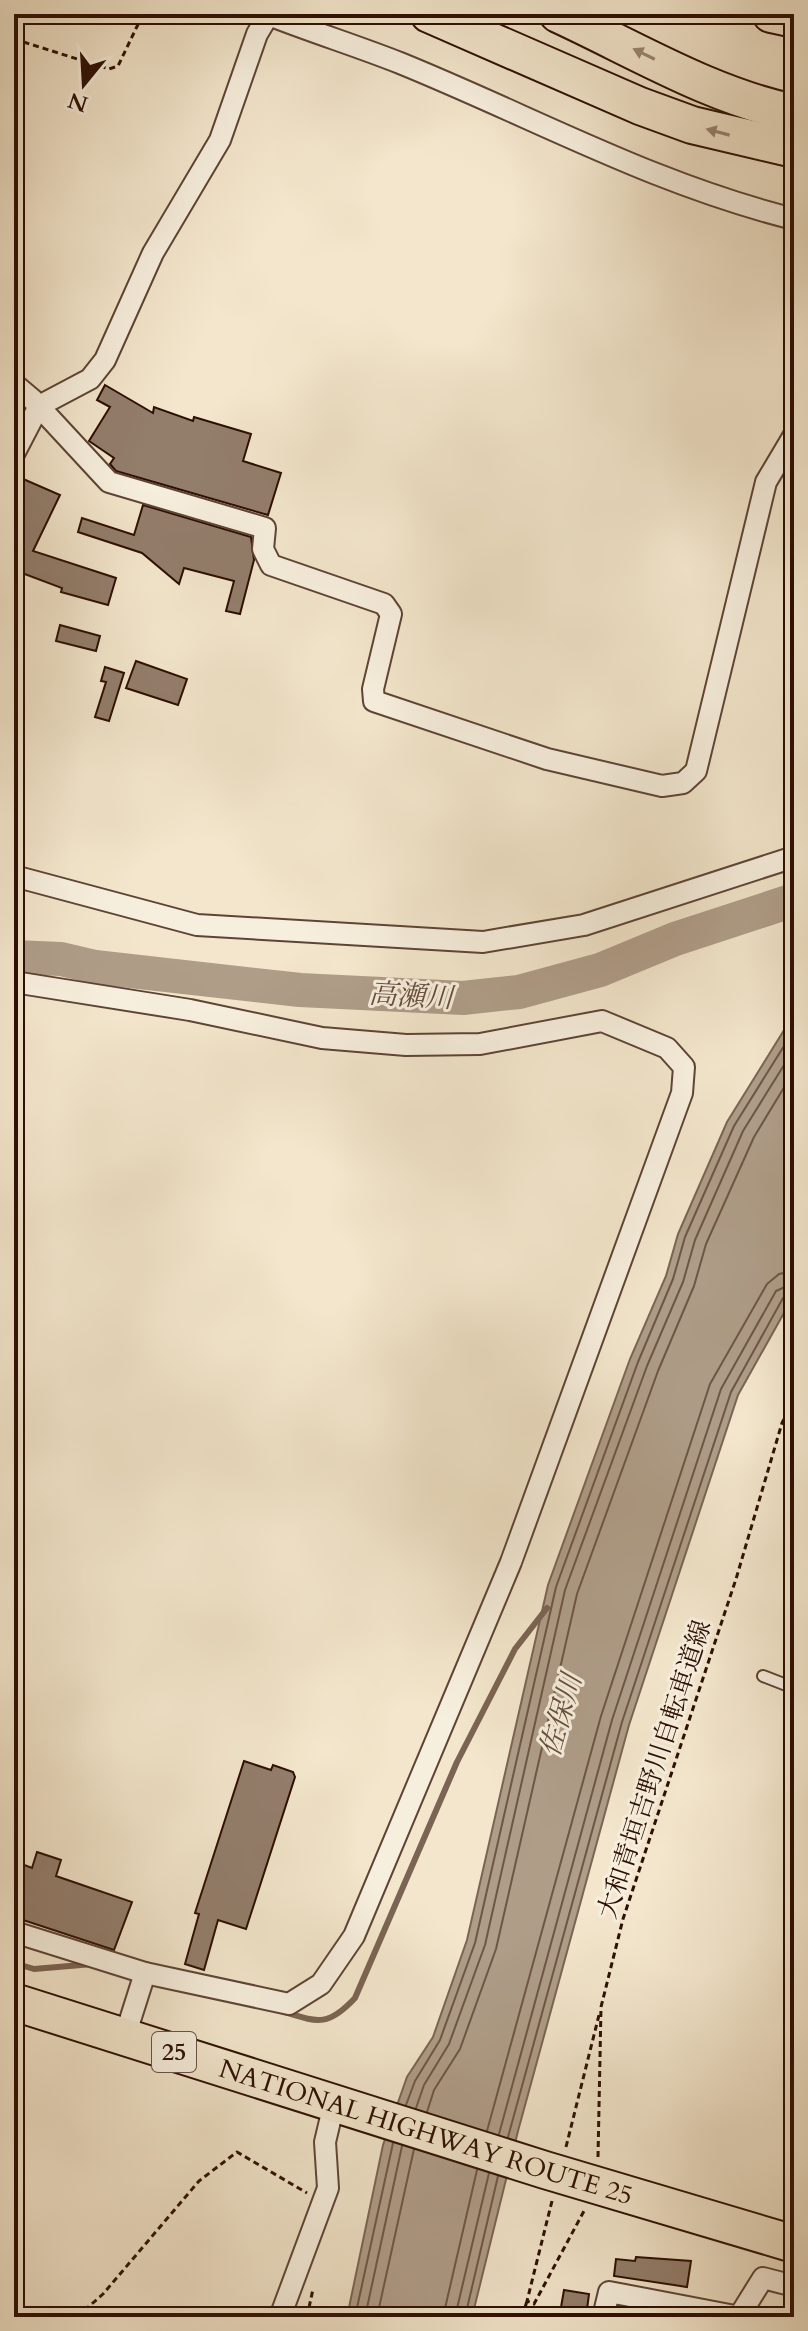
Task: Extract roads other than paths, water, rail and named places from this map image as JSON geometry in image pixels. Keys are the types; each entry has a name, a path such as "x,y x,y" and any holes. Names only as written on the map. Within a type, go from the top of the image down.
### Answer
{"highway":[{"path":"429,14 640,106 720,133 794,149"},
{"path":"558,14 710,86 749,102 794,113"},
{"path":"771,14 794,19"},
{"name":"NATIONAL HIGHWAY ROUTE 25","path":"14,2002 552,2172 794,2244"}],"street":[{"path":"14,454 39,406 90,379 105,360 153,253 220,140 257,34 269,14 399,63 554,134 683,187 794,219"},
{"path":"14,384 39,406 109,482 265,528 263,549 271,565 384,604 391,614 373,689 374,701 547,759 662,786 683,783 696,771 766,482 794,435"},
{"path":"14,876 197,925 483,942 584,925 794,857"},
{"path":"14,982 190,1010 322,1038 406,1045 480,1044 602,1021 667,1048 684,1067 682,1093 511,1562 354,1936 321,1984 289,2004 145,1973 14,1932"},
{"path":"125,2036 145,1973"},
{"path":"280,2317 328,2188 325,2142 350,2109"},
{"path":"603,2317 609,2292 740,2316 763,2278 794,2286"}],"lane":[{"path":"763,1676 794,1688"}],"water":[{"name":"佐保川","path":"794,1014 794,1295 738,1395 629,1725 518,2131 472,2317 347,2317 383,2145 407,2077 433,2037 467,1940 548,1585 630,1359 666,1276 678,1234 727,1122"}],"waterway":[{"name":"高瀬川","path":"14,957 61,959 95,967 300,990 463,998 519,992 600,970 675,939 794,900"},
{"path":"281,2011 321,2020 337,2014 355,1998 457,1762 515,1649 547,1608"},
{"path":"14,1963 34,1969 93,1964"}]}
